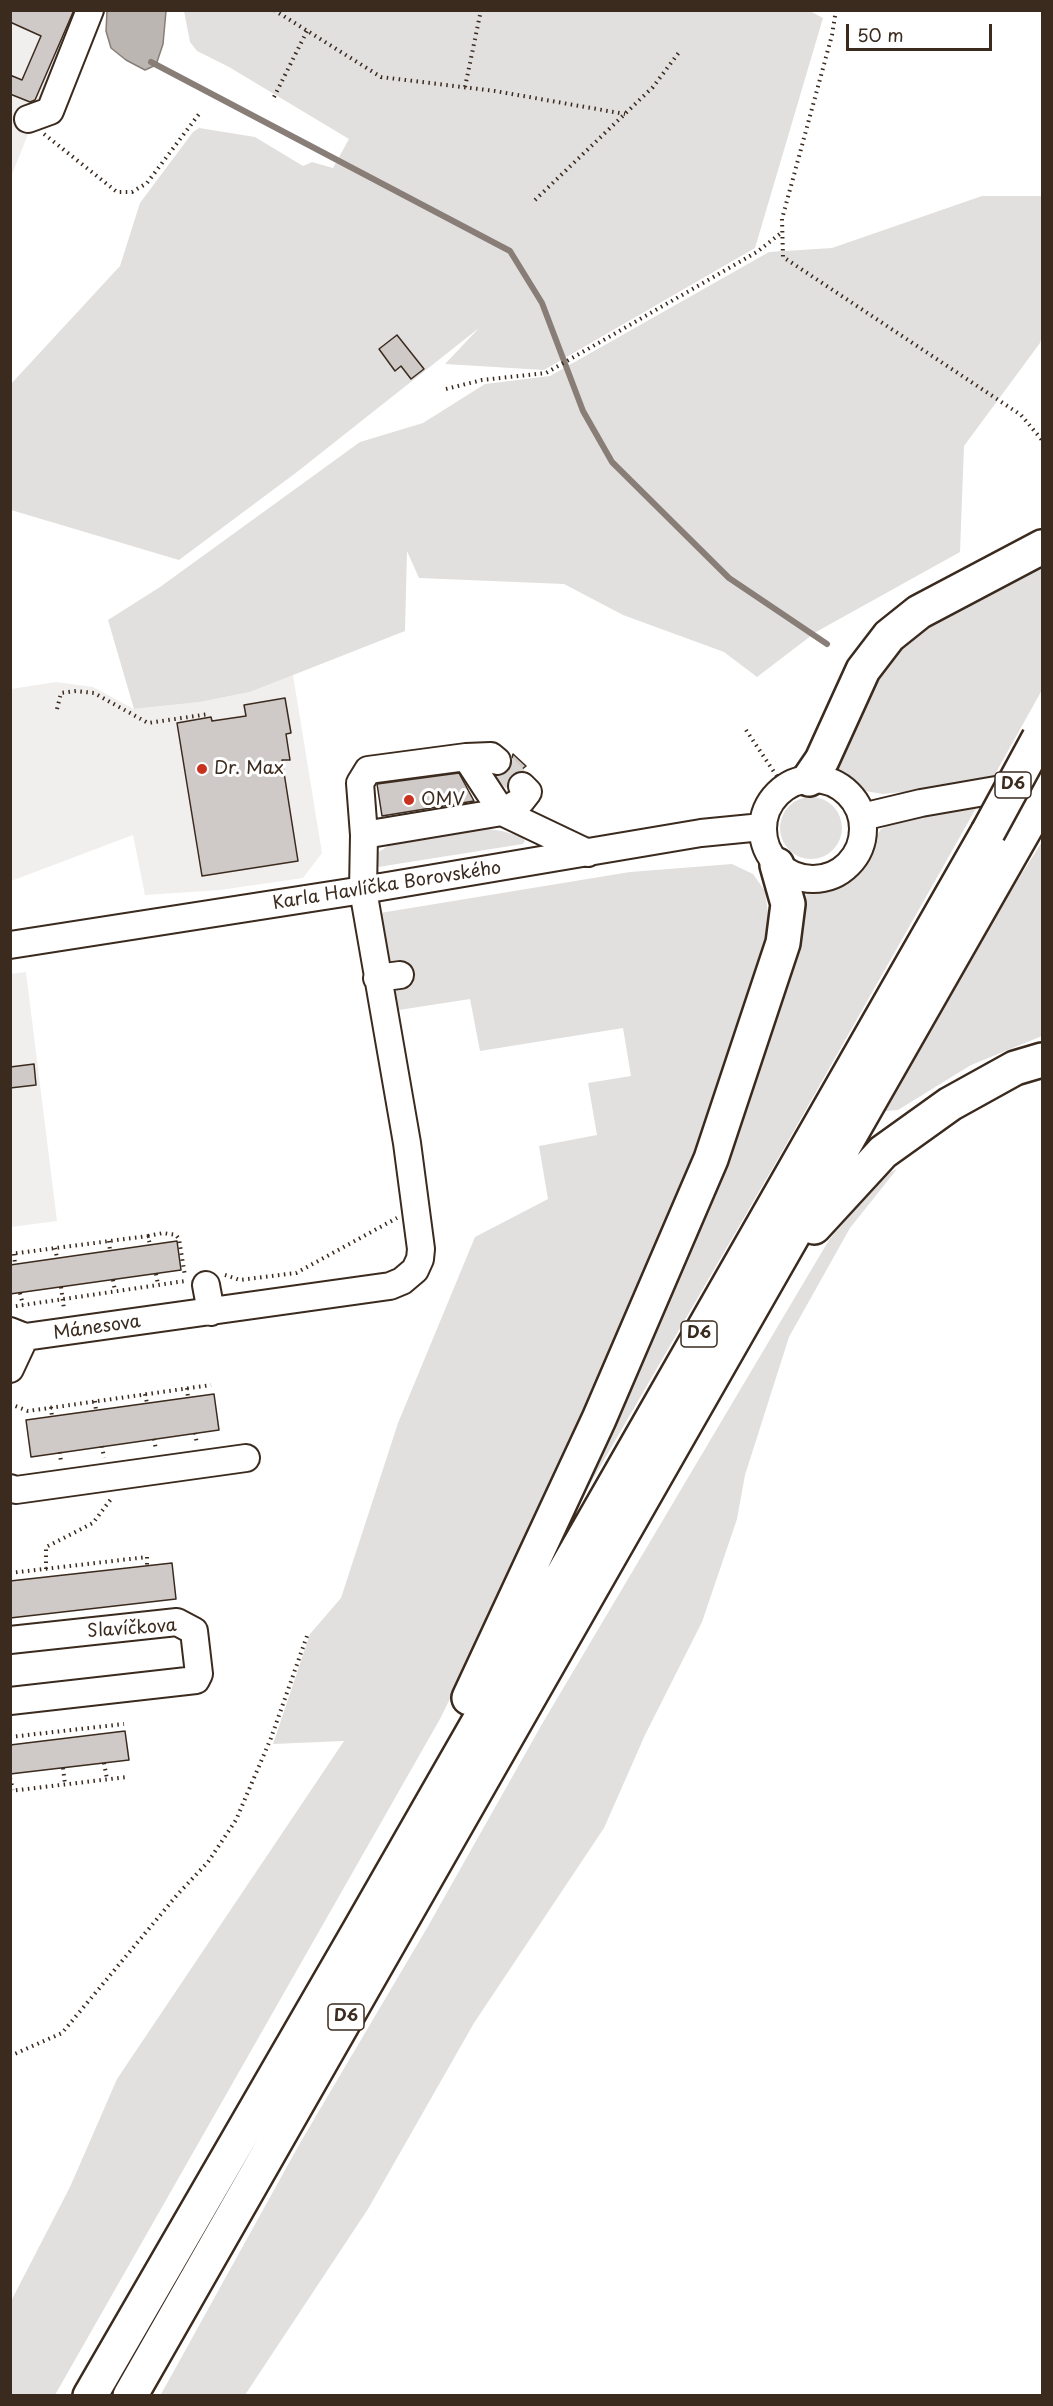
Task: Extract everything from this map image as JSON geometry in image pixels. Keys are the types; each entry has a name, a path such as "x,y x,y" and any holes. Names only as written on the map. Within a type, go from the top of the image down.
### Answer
{"highway":[{"path":"797,783 822,760 863,670 889,636 919,612 1042,547"},
{"name":"D6","path":"90,2396 359,1931 410,1837 1041,736"},
{"name":"D6","path":"130,2396 1036,811"},
{"path":"410,1837 503,1621 599,1419 711,1159 783,943 788,904 777,865"},
{"path":"774,1270 883,1152 950,1104 1015,1068 1042,1060"}],"street":[{"path":"28,119 50,111 90,10"},
{"path":"466,757 491,756 496,761"},
{"path":"466,757 502,812 588,853"},
{"name":"Mánesova","path":"18,1334 186,1316 390,1286 402,1281 415,1270 420,1259 416,1208 389,977 363,890 364,835 360,783 368,770 466,757"},
{"path":"821,780 843,788 858,806 862,818 862,837 856,855 837,873 825,878 806,879 788,873 777,865 766,847 762,827 771,801 797,783 821,780"},
{"path":"862,818 921,803 1042,782"},
{"path":"364,835 502,812 521,801 528,792 522,786"},
{"name":"Karla Havlíčka Borovského","path":"10,945 363,890 701,833 762,827"},
{"path":"196,1283 211,1312"},
{"path":"10,1369 18,1334"},
{"path":"10,1488 16,1490 246,1458"},
{"name":"Slavíčkova","path":"10,1641 177,1622 194,1631 199,1674 196,1680 10,1701"}],"path":[{"path":"274,10 381,77 465,87 625,114"},
{"path":"465,87 481,10"},
{"path":"836,11 832,35 782,219 783,257 1021,415 1042,440"},
{"path":"274,97 307,31"},
{"path":"535,200 653,87 680,51"},
{"path":"28,119 98,179 117,192 132,192 147,183 199,114"},
{"path":"446,389 482,380 546,373 758,252 781,233"},
{"path":"57,709 61,693 76,691 94,693 148,723 209,714"},
{"path":"746,730 797,783"},
{"path":"15,1264 12,1254 163,1233 176,1235 179,1239 196,1283"},
{"path":"148,1236 150,1245"},
{"path":"109,1241 110,1251"},
{"path":"55,1248 57,1258"},
{"path":"156,1274 158,1285"},
{"path":"113,1280 115,1291"},
{"path":"61,1287 64,1310"},
{"path":"20,1293 22,1305"},
{"path":"10,1404 28,1411 211,1385"},
{"path":"187,1388 188,1398"},
{"path":"145,1394 147,1403"},
{"path":"95,1401 96,1411"},
{"path":"51,1407 52,1417"},
{"path":"46,1569 46,1547 93,1523 129,1474"},
{"path":"10,1573 147,1557 147,1566"},
{"path":"103,1563 104,1571"},
{"path":"52,1568 53,1577"},
{"path":"10,2056 62,2033 208,1862 236,1820 271,1738 308,1633"},
{"path":"10,1737 124,1724"},
{"path":"99,1727 100,1734"},
{"path":"57,1732 58,1739"},
{"path":"104,1763 107,1779"},
{"path":"63,1768 65,1784"},
{"path":"10,1778 12,1790 127,1777"}],"shaded area":[{"path":"808,10 823,18 755,248 544,370 445,364 479,328 297,472 179,560 11,510 10,385 120,266 140,203 193,132 199,128 255,137 303,166 312,162 333,168 349,139 229,67 197,51 190,42 184,11"},
{"path":"11,11 77,11 11,177"},
{"path":"107,11 166,11 163,44 156,65 145,70 126,60 111,48 106,31"},
{"path":"982,196 1042,196 1042,336 1040,343 964,446 960,552 816,632 757,677 724,652 623,615 564,584 419,578 407,551 405,631 250,692 200,702 134,709 108,620 160,587 360,442 423,423 485,384 550,376 769,252 832,248"},
{"path":"1042,556 1042,690 994,776 949,787 883,794 865,791 836,772 837,760 893,645"},
{"path":"293,675 322,853 303,878 220,890 145,895 133,835 11,881 11,689 56,682 93,687 134,709 200,702 250,692"},
{"path":"805,797 817,797 833,806 840,816 842,828 840,840 833,850 817,859 805,859 794,854 785,845 780,834 780,822 785,811 794,802"},
{"path":"979,803 783,1150 567,1524 685,1242 804,924 807,888 825,888 844,879 881,829 905,816"},
{"path":"481,828 502,831 522,837 525,841 523,844 378,867 375,864 377,853 396,841"},
{"path":"1042,842 1042,1036 971,1065 898,1110 886,1111 885,1104 985,931"},
{"path":"732,864 753,874 765,891 768,913 773,917 757,985 681,1205 528,1540 440,1719 55,2395 11,2395 10,2303 70,2187 117,2079 344,1741 273,1744 310,1634 341,1598 398,1423 475,1237 548,1199 539,1146 597,1135 588,1083 631,1076 623,1028 480,1051 470,999 399,1010 401,1022 398,1026 374,914 630,872"},
{"path":"26,972 57,1221 11,1227 10,974"},
{"path":"897,1169 850,1228 789,1337 745,1475 737,1519 702,1622 645,1735 604,1828 474,2023 368,2209 245,2395 160,2396 300,2143 427,1928 542,1724 829,1240 882,1176"}],"building":[{"path":"10,10 74,10 35,100 30,102 10,94 10,75 22,80 41,36 10,22"},
{"path":"397,335 424,369 411,379 401,366 395,371 379,349"},
{"path":"285,698 291,733 286,734 290,760 282,760 298,861 202,876 177,723 211,717 212,721 246,716 244,705"},
{"path":"513,754 526,766 509,780 503,774 509,770"},
{"path":"459,773 474,801 382,816 377,784"},
{"path":"34,1064 36,1085 10,1088 10,1067"},
{"path":"177,1241 181,1270 10,1294 10,1265"},
{"path":"214,1394 219,1430 31,1457 26,1420"},
{"path":"172,1563 176,1599 10,1618 10,1581"},
{"path":"125,1731 129,1760 10,1774 10,1745"}],"waterway":[{"path":"151,62 510,251 542,303 583,411 612,462 729,578 827,644"}],"tunnel":[{"path":"497,761 522,786"}],"place":[{"name":"Dr. Max","path":"202,769"},
{"name":"OMV","path":"409,800"}]}
